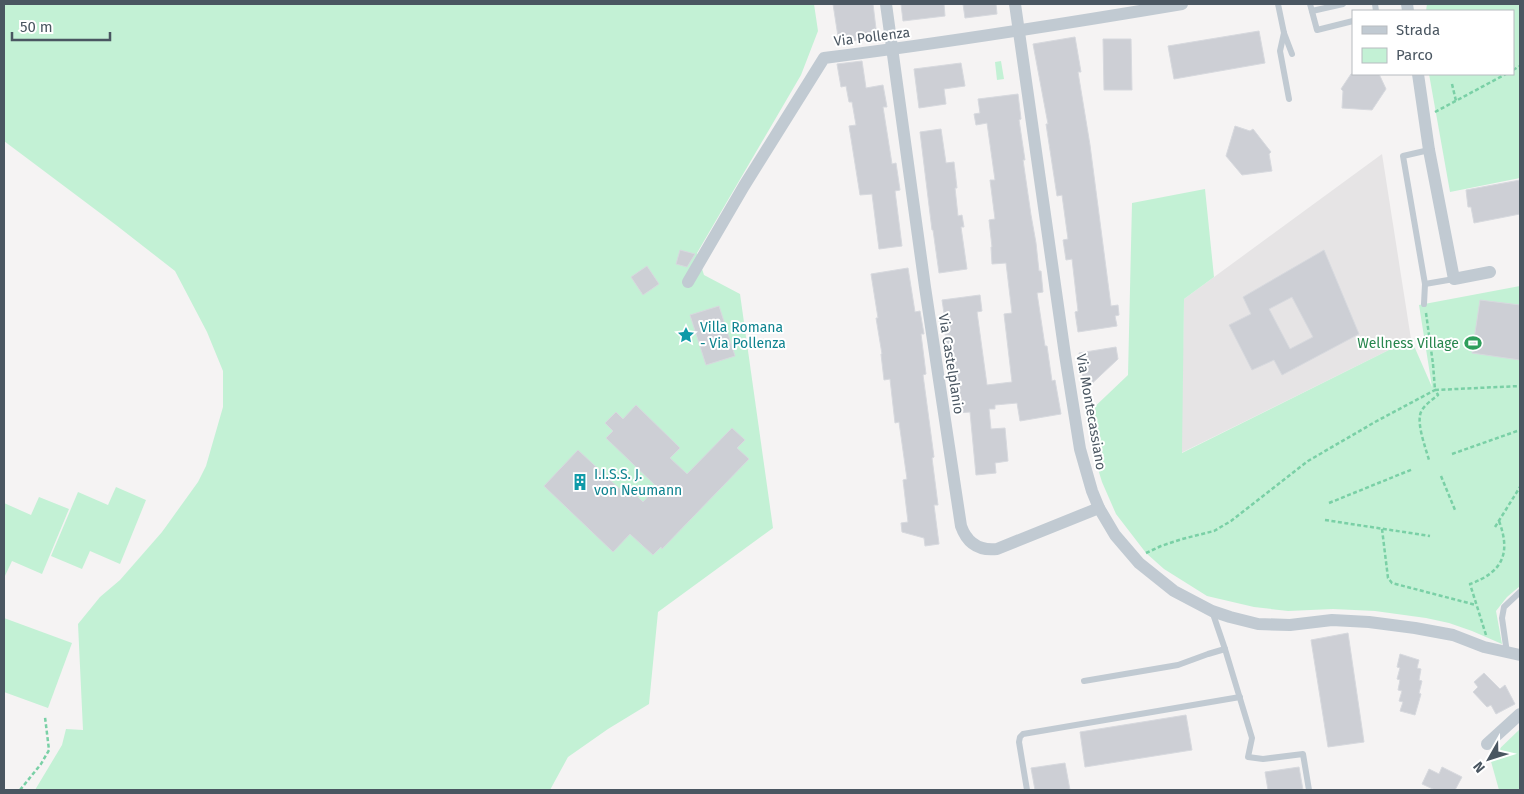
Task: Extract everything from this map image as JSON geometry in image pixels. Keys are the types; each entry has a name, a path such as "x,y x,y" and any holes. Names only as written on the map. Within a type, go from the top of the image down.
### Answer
{"street":[{"name":"Via Castelplanio","path":"886,4 925,287 963,533 977,547 986,550 997,550 1099,508"},
{"name":"Via Montecassiano","path":"1015,4 1080,449 1086,473 1099,508 1115,535 1139,563 1174,591 1212,611 1258,624 1290,625 1332,620 1370,622 1415,628 1453,635 1484,647 1520,655"},
{"name":"Via Pollenza","path":"688,282 739,195 824,58 893,50 1019,31 1182,4"},
{"path":"1418,75 1429,150 1454,278 1490,272"},
{"path":"1487,744 1520,714"}],"lane":[{"path":"1278,4 1284,33 1292,54"},
{"path":"1344,4 1311,7 1317,30 1352,21"},
{"path":"1284,33 1280,51 1289,99"},
{"path":"1424,304 1425,284 1403,156 1429,150"},
{"path":"1425,284 1454,278"},
{"path":"1507,653 1502,618 1504,606 1520,592"},
{"path":"1509,602 1520,599"},
{"path":"1212,611 1226,649 1252,738 1248,757 1263,759 1303,754 1309,790"},
{"path":"1084,681 1178,665 1226,649"},
{"path":"1028,790 1020,742 1020,737 1023,734 1240,698"}],"path":[{"path":"1434,113 1504,75"},
{"path":"1452,84 1456,101"},
{"path":"1424,304 1438,395 1424,407 1419,418 1429,460"},
{"path":"1144,554 1182,539 1214,531 1231,521 1308,461 1436,390 1520,386"},
{"path":"1452,454 1520,430"},
{"path":"1329,503 1413,470"},
{"path":"1441,476 1454,510"},
{"path":"1495,527 1520,487"},
{"path":"1325,520 1430,536"},
{"path":"1488,641 1470,584 1485,578 1497,567 1504,554 1505,535 1499,521"},
{"path":"1382,529 1388,578 1392,583 1476,605"},
{"path":"20,790 41,764 49,750 45,717"}],"shaded area":[{"path":"1382,154 1411,339 1181,453 1184,299"}],"green space":[{"path":"4,4 814,4 818,31 801,75 697,253 704,275 740,294 773,528 658,612 649,704 608,729 568,757 550,790 35,790 62,745 66,729 83,730 78,624 100,597 120,580 162,532 198,482 206,466 223,407 223,371 207,332 175,271 4,141"},
{"path":"1427,4 1520,4 1520,178 1450,192 1429,75 1514,75 1514,10 1426,10"},
{"path":"1001,61 1004,79 997,80 995,62"},
{"path":"1205,189 1214,277 1184,299 1182,453 1411,339 1432,387 1419,305 1520,286 1520,586 1507,597 1496,611 1502,644 1449,623 1426,618 1375,611 1333,609 1288,611 1254,607 1207,596 1164,569 1146,553 1116,514 1098,469 1086,415 1128,375 1132,203"},
{"path":"116,487 146,500 120,564 90,551 82,569 51,556 78,492 108,505"},
{"path":"39,497 69,509 42,574 12,561 4,578 4,503 31,515"},
{"path":"4,618 72,643 48,708 4,692"},
{"path":"1520,729 1520,790 1499,790 1490,758"}],"building":[{"path":"833,4 873,4 877,37 839,43"},
{"path":"901,4 944,4 945,16 903,21"},
{"path":"963,4 996,4 997,14 965,18"},
{"path":"1259,31 1265,63 1174,79 1168,46"},
{"path":"1075,37 1081,72 1078,72 1090,145 1111,306 1118,305 1119,315 1115,316 1117,326 1078,332 1075,312 1078,311 1072,259 1066,260 1063,240 1068,239 1062,195 1057,196 1046,124 1048,124 1033,44"},
{"path":"1103,39 1131,39 1132,90 1104,90"},
{"path":"862,61 866,88 883,85 887,107 883,107 892,164 896,163 900,190 895,191 902,246 879,249 872,194 860,195 849,126 856,125 852,102 849,102 846,86 841,87 837,64"},
{"path":"961,63 965,86 944,89 946,104 919,108 914,69"},
{"path":"1352,74 1379,75 1386,89 1372,110 1342,108 1343,91 1341,89"},
{"path":"1018,94 1021,119 1019,120 1025,160 1023,160 1039,271 1041,271 1043,292 1037,293 1045,346 1047,346 1052,381 1055,380 1061,414 1020,421 1017,403 995,405 995,409 989,409 991,429 1005,428 1008,461 995,463 996,473 976,475 970,412 957,413 942,300 980,295 982,311 977,312 987,385 1012,382 1004,314 1012,313 1006,263 992,264 989,220 995,219 990,180 995,180 987,123 976,125 974,114 980,113 978,99"},
{"path":"1235,126 1250,131 1253,129 1271,152 1269,154 1272,171 1242,175 1226,156"},
{"path":"941,129 946,163 954,162 958,216 962,215 964,227 961,227 967,269 939,273 920,132"},
{"path":"1520,180 1520,214 1474,223 1471,207 1468,207 1466,190"},
{"path":"680,250 695,254 687,267 676,264"},
{"path":"1324,250 1359,334 1282,375 1274,360 1252,370 1229,325 1251,314 1243,297","holes":["1292,297 1313,337 1290,349 1269,309"]},
{"path":"647,266 659,284 643,295 631,277"},
{"path":"908,268 915,312 920,311 924,334 921,334 926,374 923,375 934,457 932,458 938,505 934,505 939,544 925,546 924,538 902,532 901,523 908,522 903,480 907,479 899,422 895,423 890,379 884,380 876,318 878,318 871,274"},
{"path":"1480,300 1520,305 1520,360 1472,353"},
{"path":"719,306 735,356 706,365 690,315"},
{"path":"1116,347 1118,359 1085,390 1079,353"},
{"name":"I.I.S.S. J. von Neumann","path":"636,405 680,448 670,458 687,474 732,428 745,440 737,448 749,459 662,549 661,547 653,555 630,534 613,552 544,486 578,450 625,494 630,489 643,502 657,487 606,438 613,431 605,423 616,412 623,419"},
{"path":"1348,633 1364,742 1328,747 1311,640"},
{"path":"1400,654 1419,660 1417,668 1421,669 1419,680 1422,681 1419,693 1421,694 1415,715 1400,711 1403,702 1399,701 1402,691 1398,690 1400,680 1397,679 1400,668 1397,667"},
{"path":"1484,673 1500,689 1505,685 1515,704 1496,714 1491,705 1487,707 1473,692 1478,687 1474,682"},
{"path":"1186,715 1192,750 1085,767 1080,732"},
{"path":"1065,763 1070,790 1035,790 1031,768"},
{"path":"1299,767 1303,790 1268,790 1265,772"},
{"path":"1442,767 1462,777 1455,790 1435,790 1422,784 1429,769 1439,774"}],"place":[{"name":"Villa Romana - Via Pollenza","path":"686,335"},
{"name":"Wellness Village","path":"1473,343"},
{"name":"I.I.S.S. J. von Neumann","path":"580,482"}]}
